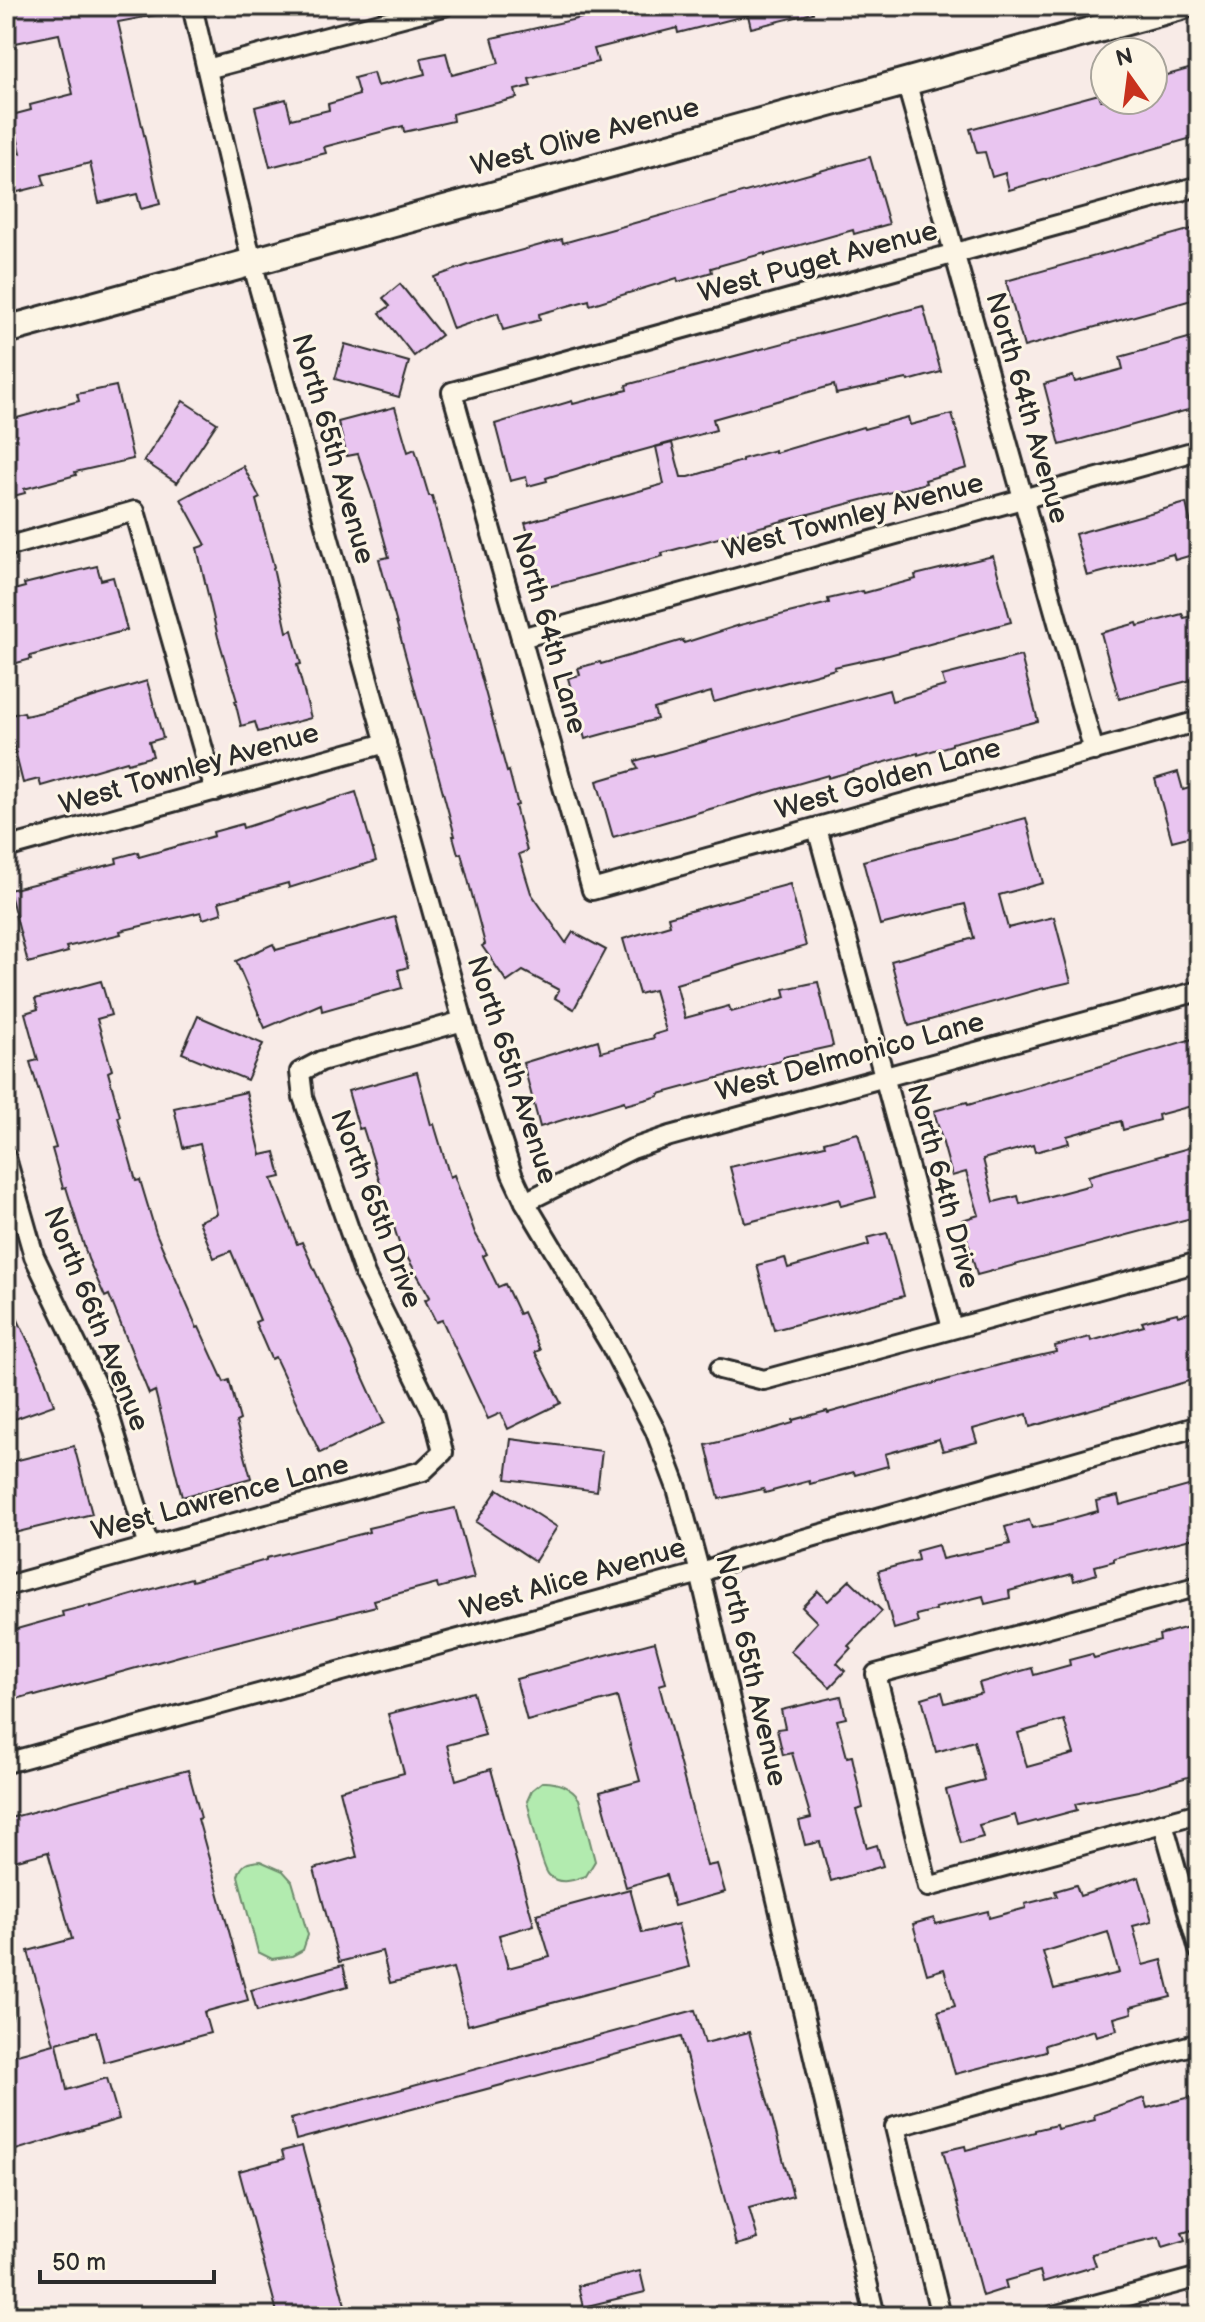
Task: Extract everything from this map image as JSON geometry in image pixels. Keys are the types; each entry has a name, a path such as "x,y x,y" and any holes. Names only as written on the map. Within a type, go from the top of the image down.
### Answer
{"main road":[{"name":"West Olive Avenue","path":"6,330 1181,6"}],"street":[{"name":"North 65th Avenue","path":"192,6 252,262 463,1021 501,1146 525,1202 610,1344 655,1430 677,1488 700,1573 875,2316"},
{"path":"207,69 444,6"},
{"name":"North 64th Avenue","path":"906,81 1094,751"},
{"name":"West Puget Avenue","path":"452,392 1199,186"},
{"name":"North 64th Lane","path":"452,392 592,890"},
{"name":"West Townley Avenue","path":"521,638 1199,450"},
{"path":"6,547 135,511 215,791"},
{"name":"West Golden Lane","path":"592,890 1199,721"},
{"name":"West Townley Avenue","path":"6,848 386,743"},
{"name":"North 64th Drive","path":"817,828 952,1328"},
{"name":"West Delmonico Lane","path":"525,1202 632,1149 670,1136 1199,991"},
{"name":"North 65th Drive","path":"443,1452 433,1413 365,1275 303,1097 300,1072 321,1061 463,1021"},
{"name":"North 66th Avenue","path":"6,1158 34,1256 107,1408 149,1547"},
{"path":"720,1369 764,1380 1199,1262"},
{"name":"West Alice Avenue","path":"6,1763 700,1573 753,1553 1199,1426"},
{"name":"West Lawrence Lane","path":"6,1586 423,1471 443,1452"},
{"path":"1199,1586 876,1674 928,1887 1199,1813"},
{"path":"1163,1823 1199,1950"},
{"path":"941,2316 895,2127 1199,2043"},
{"path":"1053,2316 1199,2277"}],"green space":[{"path":"542,1782 563,1786 579,1799 595,1861 586,1876 562,1881 553,1878 546,1870 527,1801 532,1790"},
{"path":"260,1861 283,1871 292,1881 308,1935 303,1950 292,1956 272,1959 258,1952 238,1876 246,1864"},
{"path":"6,1971 14,2008 11,2022 6,2028"}],"building":[{"path":"14,6 155,6 156,15 118,22 160,204 141,209 137,194 99,203 90,163 42,175 45,185 6,195 6,157 21,153 12,115 31,110 30,105 73,94 59,34 6,45 6,21 16,19"},
{"path":"602,6 812,6 813,13 751,28 748,15 678,33 677,28 594,49 598,62 529,79 531,86 515,90 517,98 452,114 453,121 404,132 403,126 324,147 326,153 270,167 255,107 286,99 291,119 329,110 328,104 359,95 354,78 373,73 377,86 425,74 421,58 446,53 452,75 499,63 492,38 603,13"},
{"path":"1199,66 1199,136 1009,190 1005,173 992,177 985,152 977,153 970,129 1089,97 1089,116 1169,116 1169,74"},
{"path":"870,157 889,224 854,234 853,230 765,253 711,268 712,272 678,282 677,278 590,305 589,300 539,314 540,320 503,330 498,313 453,329 434,277 562,239 563,243"},
{"path":"1199,227 1199,298 1024,347 1006,281"},
{"path":"400,284 441,335 414,356 380,313 390,306 383,298"},
{"path":"923,306 941,372 836,394 834,385 713,419 716,430 589,465 546,478 547,481 528,486 526,477 510,481 495,424 572,401 573,404 627,390 626,385"},
{"path":"1199,335 1199,407 1060,445 1044,384 1073,376 1075,382 1123,369 1120,357"},
{"path":"345,344 409,362 399,397 335,379"},
{"path":"116,386 133,459 75,472 76,475 24,489 25,493 6,498 6,421 79,401 77,394"},
{"path":"183,401 217,423 177,483 144,461"},
{"path":"395,407 408,452 415,449 429,496 432,496 509,771 527,851 519,854 531,893 566,943 573,932 606,950 574,1009 555,998 559,990 523,971 507,982 482,946 485,944 461,853 458,854 379,559 389,557 358,454 347,456 338,422"},
{"path":"952,414 967,468 925,480 926,483 662,553 663,556 544,588 525,523 664,484 656,447 672,443 681,477 689,477 742,459 775,450 775,453 863,427 908,417 910,425"},
{"path":"243,466 260,498 256,500 287,632 292,630 301,664 297,665 311,718 258,732 255,722 241,726 197,548 206,545 181,499"},
{"path":"1186,503 1191,524 1199,522 1199,553 1175,560 1173,554 1087,576 1075,534"},
{"path":"993,556 1011,622 834,667 714,702 711,692 654,709 657,719 585,739 568,678 580,675 578,668 683,640 684,643 740,625 829,603 828,599 864,593 916,579 915,575"},
{"path":"97,566 101,580 113,577 127,630 30,656 31,659 6,666 6,592 25,587 24,584"},
{"path":"1182,614 1184,618 1199,614 1199,678 1119,699 1101,633"},
{"path":"1021,656 1038,721 918,755 828,778 828,775 613,837 597,781 638,769 635,761 889,690 892,701 945,686 942,676"},
{"path":"147,681 163,738 149,742 153,756 41,786 39,779 23,783 6,716 47,711"},
{"path":"1178,772 1183,790 1196,786 1199,834 1172,841 1155,779"},
{"path":"356,792 376,861 289,888 288,883 219,902 222,913 203,919 201,912 120,931 121,934 66,947 68,952 28,963 9,890 117,863 116,858 138,852 139,857 214,836 213,832 242,824 243,828"},
{"path":"1026,818 1043,883 999,895 1008,928 1054,917 1071,982 909,1026 891,961 974,938 965,904 880,925 863,861"},
{"path":"790,884 806,946 676,984 685,1018 729,1006 731,1012 786,997 784,989 818,982 833,1046 783,1057 784,1060 625,1105 624,1101 540,1127 523,1063 598,1040 601,1052 654,1038 653,1035 666,1031 654,990 639,994 623,939 670,925 668,917"},
{"path":"395,917 408,967 398,970 402,988 322,1011 321,1004 265,1028 236,961 273,944 276,950"},
{"path":"101,981 111,1015 97,1019 112,1070 108,1072 136,1181 140,1180 156,1233 197,1328 224,1382 229,1380 251,1478 182,1497 155,1391 149,1394 109,1295 105,1297 88,1259 66,1187 63,1188 52,1149 56,1148 30,1062 38,1060 25,1013 38,1009 35,999"},
{"path":"198,1016 263,1044 247,1080 182,1053"},
{"path":"1199,1037 1199,1104 1158,1115 1159,1120 1123,1130 1121,1121 1067,1136 1069,1143 1035,1152 1033,1145 983,1159 994,1202 1018,1196 1020,1204 1091,1185 1088,1176 1199,1145 1199,1216 977,1275 962,1220 979,1215 966,1172 952,1176 934,1111 967,1102 968,1105"},
{"path":"417,1072 431,1125 434,1124 450,1177 454,1175 475,1233 487,1254 483,1256 498,1287 505,1284 519,1314 523,1312 540,1350 535,1352 561,1403 508,1429 501,1413 488,1419 442,1320 436,1322 425,1300 430,1297 399,1243 363,1128 359,1129 348,1091"},
{"path":"246,1092 261,1155 275,1152 281,1177 272,1179 297,1244 302,1242 384,1423 320,1453 275,1357 271,1359 255,1322 260,1320 231,1251 214,1258 199,1221 217,1214 200,1144 183,1148 174,1108"},
{"path":"858,1133 875,1197 841,1206 839,1199 745,1223 730,1167 825,1145 824,1142"},
{"path":"887,1233 904,1296 774,1330 757,1265 785,1258 788,1268 869,1245 867,1238"},
{"path":"6,1295 42,1370 54,1405 6,1422"},
{"path":"1199,1310 1199,1378 1030,1427 1027,1414 973,1429 977,1442 943,1451 939,1439 885,1454 888,1466 855,1475 854,1472 765,1493 763,1489 719,1499 706,1445 1056,1352 1055,1346 1090,1337 1091,1341 1144,1326 1142,1322"},
{"path":"511,1439 602,1451 597,1491 506,1479"},
{"path":"74,1446 92,1514 6,1535 6,1463"},
{"path":"1199,1483 1199,1537 1114,1558 1114,1561 1095,1566 1097,1574 1074,1581 1072,1574 1009,1591 1010,1598 985,1604 983,1596 935,1608 916,1615 918,1622 894,1629 878,1571 918,1560 916,1551 938,1545 942,1559 1010,1544 1005,1527 1029,1520 1032,1528 1051,1524 1098,1511 1096,1501 1118,1496 1120,1505"},
{"path":"498,1489 557,1527 535,1561 476,1522"},
{"path":"455,1508 474,1578 438,1588 437,1583 374,1600 376,1606 6,1702 6,1632 63,1616 62,1612 191,1578 192,1581 266,1558 369,1532 368,1528"},
{"path":"850,1580 882,1611 848,1646 851,1648 837,1663 845,1671 830,1687 790,1651 817,1622 802,1607 818,1591 828,1601"},
{"path":"1199,1624 1199,1774 1075,1804 1077,1810 1018,1826 1015,1815 979,1825 983,1837 961,1843 946,1790 984,1780 974,1741 936,1752 922,1698 942,1692 945,1703 982,1693 979,1683 1032,1668 1034,1675 1070,1665 1069,1660 1092,1654 1094,1658 1160,1640 1159,1635","holes":["1064,1720 1074,1754 1027,1767 1018,1733"]},
{"path":"655,1642 666,1683 659,1685 707,1866 717,1864 725,1892 674,1906 666,1875 626,1887 600,1792 640,1781 617,1697 527,1721 516,1679"},
{"path":"473,1692 485,1735 447,1745 456,1780 491,1769 534,1925 499,1935 508,1968 550,1957 537,1914 630,1889 642,1933 678,1924 689,1967 468,2025 453,1968 390,1983 382,1951 339,1962 314,1869 357,1857 340,1790 404,1773 388,1714"},
{"path":"841,1696 846,1718 837,1720 847,1757 852,1756 863,1808 856,1810 867,1848 877,1845 883,1866 831,1881 820,1842 805,1845 799,1821 811,1818 792,1753 783,1755 777,1729 785,1728 781,1710"},
{"path":"188,1770 201,1818 198,1819 248,2000 204,2012 210,2033 104,2062 96,2032 57,2043 67,2090 107,2078 119,2119 6,2153 6,2057 54,2044 28,1951 72,1939 48,1852 6,1863 6,1819"},
{"path":"1139,1877 1152,1921 1133,1926 1143,1965 1162,1960 1171,1997 1131,2007 1132,2013 1114,2018 1117,2030 1096,2036 1094,2030 1045,2045 1046,2051 955,2074 938,2011 955,2006 944,1969 927,1974 913,1924 934,1918 936,1924 988,1911 989,1918 1026,1908 1025,1904 1057,1896 1055,1891 1076,1885 1080,1896","holes":["1108,1932 1119,1973 1054,1989 1043,1952"]},
{"path":"343,1965 348,1986 257,2011 251,1990"},
{"path":"695,2010 705,2043 749,2032 793,2196 749,2208 758,2239 737,2245 681,2037 296,2140 291,2119"},
{"path":"1199,2095 1199,2191 1192,2193 1199,2228 1182,2233 1185,2241 1162,2248 1159,2238 1092,2254 1096,2266 1043,2282 1040,2271 1005,2281 1007,2288 982,2296 943,2151 965,2146 966,2150 1056,2125 1057,2129 1095,2120 1094,2115 1144,2098 1147,2108"},
{"path":"302,2146 348,2316 278,2316 239,2171 284,2159 282,2151"},
{"path":"640,2271 645,2292 583,2307 578,2286"}]}
